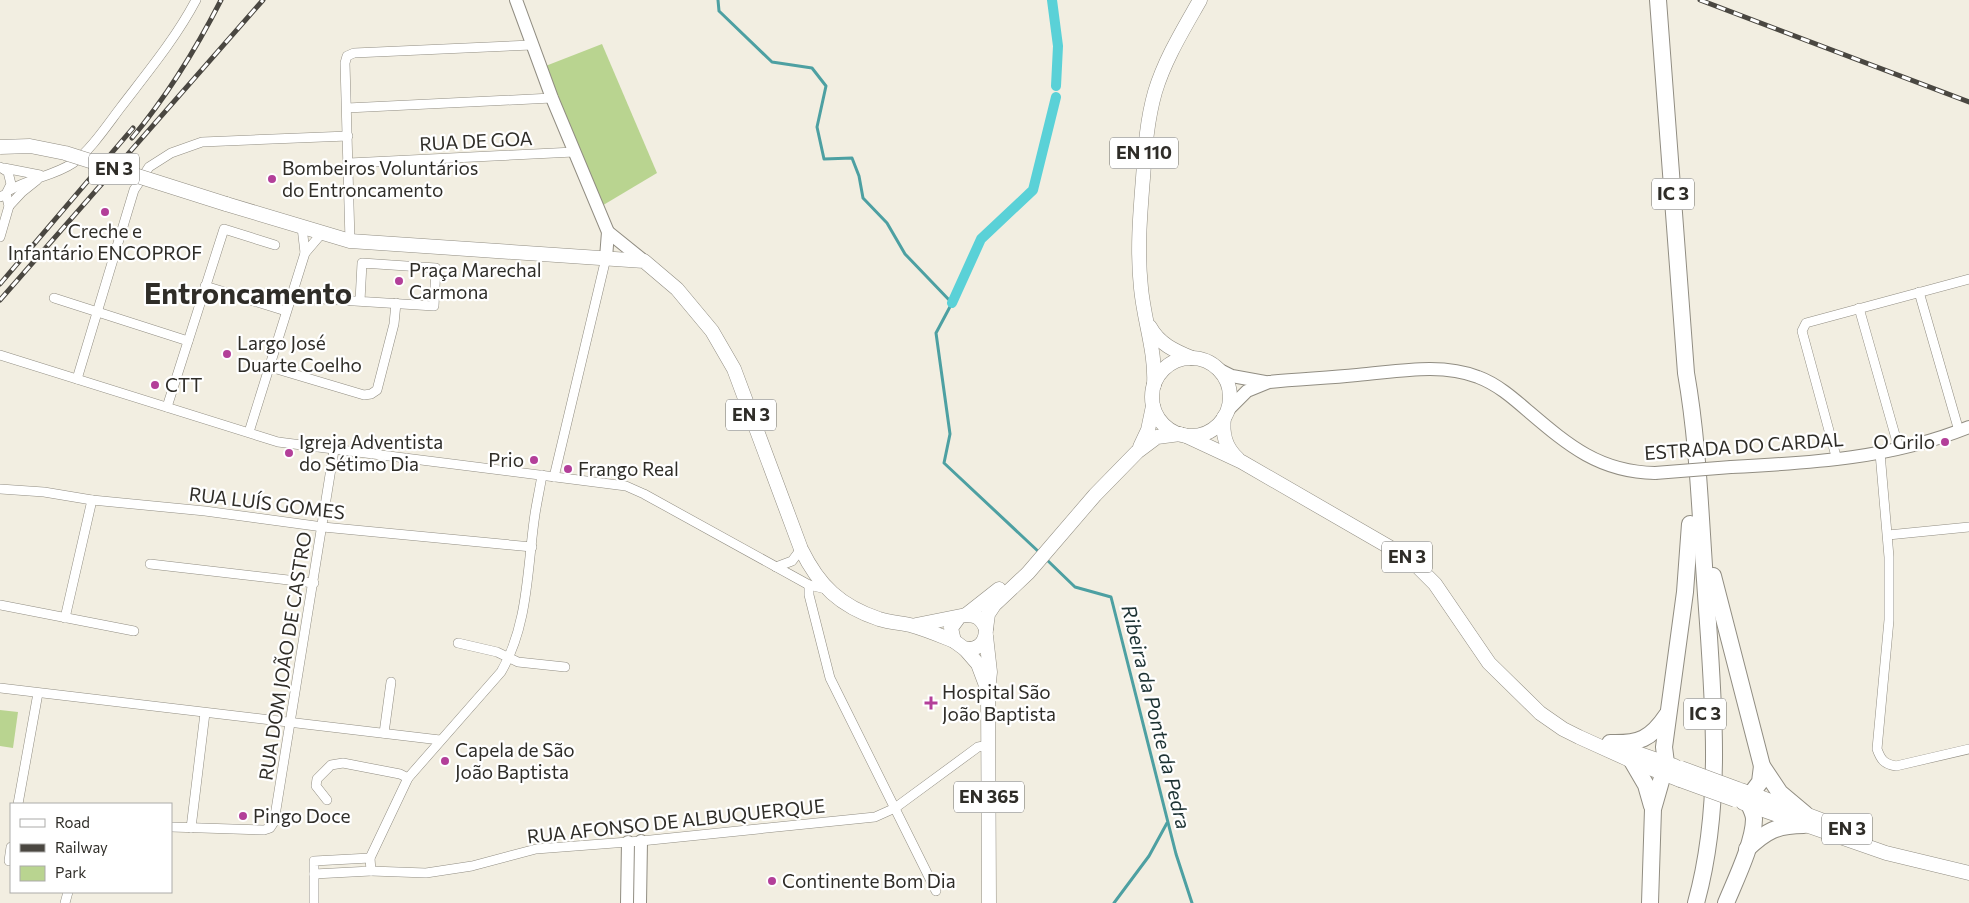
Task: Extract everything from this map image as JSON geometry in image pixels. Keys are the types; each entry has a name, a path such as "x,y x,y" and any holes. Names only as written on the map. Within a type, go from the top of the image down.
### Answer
{"highway":[{"name":"IC 3","path":"1659,8 1686,373 1692,406 1704,696 1706,770 1700,840 1688,903"},
{"name":"IC 3","path":"1696,530 1713,699 1714,773 1708,848 1696,903"},
{"path":"1653,808 1672,771 1664,747 1685,592 1696,530"},
{"path":"1696,530 1762,766 1780,793 1805,820 1764,833 1747,849"},
{"path":"1610,743 1629,743 1645,738 1657,729 1668,713"},
{"path":"1632,761 1646,785 1653,808 1650,903"},
{"path":"1726,903 1747,849 1754,820 1752,810 1743,797 1760,782 1762,766"}],"main road":[{"name":"EN 110","path":"1145,317 1140,274 1139,229 1149,116 1164,69 1200,0"},
{"name":"EN 3","path":"0,146 30,146 64,153 226,204 350,240 644,261 677,289 706,324 734,369 801,549 812,571 827,589 852,608 881,620 911,625 934,632 959,645"},
{"path":"1145,317 1152,331 1160,340 1175,350 1208,362 1218,369"},
{"path":"1145,317 1154,360 1154,385"},
{"path":"1154,385 1161,372 1169,365 1182,359 1194,358"},
{"name":"EN 3","path":"1218,369 1229,388 1230,399 1223,427 1225,442 1232,453 1242,462"},
{"name":"EN 3","path":"1137,452 1152,419 1154,385"},
{"name":"EN 3","path":"1153,403 1156,414 1170,430 1242,462 1394,549 1418,566 1435,584 1489,663 1540,713 1563,729 1632,761 1672,771"},
{"name":"EN 3","path":"986,632 988,614 994,605 1056,541 1095,495 1137,452 1157,437 1205,433 1216,427 1226,413"},
{"name":"EN 3","path":"911,625 963,616 1026,570"},
{"path":"963,616 979,618 986,632 978,647 959,645 951,628 954,622 963,616"},
{"name":"EN 365","path":"986,632 990,672 988,692 989,903"},
{"name":"EN 365","path":"959,645 978,664 988,692"},
{"name":"EN 3","path":"1529,703 1672,771 1805,820 1888,844 1941,867 1969,872"}],"street":[{"path":"3,195 43,175 59,171 75,162 99,136 188,16 196,0"},
{"path":"516,0 552,98 608,232 606,258 554,476"},
{"path":"350,240 345,63 347,56 354,53 532,45"},
{"path":"347,108 552,98"},
{"path":"77,380 134,190 149,167 171,153 202,142 348,136"},
{"name":"RUA DE GOA","path":"349,163 574,152"},
{"path":"1,168 43,175"},
{"path":"1,168 11,178 3,195"},
{"path":"0,237 2,224 9,206 22,192 43,175"},
{"path":"3,195 9,206"},
{"path":"302,227 305,252"},
{"path":"167,407 224,229 275,245"},
{"path":"608,232 644,261"},
{"path":"249,432 305,252 322,233"},
{"path":"291,296 360,301 396,303 434,306 436,268 362,263 360,301"},
{"path":"1837,460 1802,331 1806,323 1969,278"},
{"path":"205,286 286,311"},
{"path":"1919,292 1964,429"},
{"path":"54,298 188,341"},
{"path":"270,367 364,395 371,394 377,390 394,324 396,303"},
{"path":"1859,308 1899,449"},
{"path":"0,355 278,442 626,486 810,585 827,589"},
{"path":"1218,369 1226,374 1240,378 1278,381"},
{"name":"ESTRADA DO CARDAL","path":"1278,381 1416,370 1449,370 1466,373 1486,380 1510,396 1563,440 1589,457 1622,469 1655,472 1837,460 1899,449 1964,429"},
{"path":"1226,413 1247,391 1261,384 1278,381"},
{"name":"RUA DOM JOÃO DE CASTRO","path":"172,827 264,830 272,825 314,583 334,450"},
{"path":"1880,453 1888,536 1889,620 1877,749 1884,763 1896,766 1969,749"},
{"path":"371,871 370,858 408,778 501,672 510,657 528,590 535,514 542,476"},
{"name":"RUA LUÍS GOMES","path":"0,489 44,492 92,500 205,511 322,526 532,547"},
{"path":"65,618 92,500"},
{"path":"1888,536 1969,527"},
{"path":"776,567 792,561 801,549"},
{"path":"150,564 314,583"},
{"path":"810,585 810,594 830,678 936,891"},
{"path":"0,605 134,631"},
{"path":"458,643 510,657 518,662 565,668"},
{"path":"384,733 390,682"},
{"path":"0,688 440,740"},
{"path":"18,803 38,693"},
{"path":"191,828 205,713"},
{"name":"RUA AFONSO DE ALBUQUERQUE","path":"314,874 371,871 426,873 472,866 536,849 875,817 894,808 978,747 989,746"},
{"path":"327,800 316,786 317,779 331,765 342,763 400,774 408,778"},
{"path":"627,903 635,841"},
{"path":"635,841 640,903"},
{"path":"314,903 314,861 370,858"}],"green space":[{"path":"602,44 657,173 600,207 543,67"},
{"path":"0,710 18,712 13,748 0,746"}],"waterway":[{"name":"Ribeira da Ponte da Pedra","path":"718,0 719,11 772,62 812,68 826,86 817,127 824,159 852,158 859,176 863,198 887,223 905,254 952,303 936,333 950,434 944,463 1040,553"},
{"path":"1052,0 1058,46 1056,86"},
{"path":"952,303 981,239 1033,190 1056,97"},
{"name":"Ribeira da Ponte da Pedra","path":"1046,559 1075,587 1111,597 1176,854 1192,903"},
{"path":"1114,903 1149,856 1167,823"}],"railway":[{"path":"132,138 180,72 221,0"},
{"path":"0,300 263,0"},
{"path":"1700,0 1969,102"},
{"path":"0,284 133,128"}],"place":[{"name":"Bombeiros Voluntários do Entroncamento","path":"272,179"},
{"name":"Creche e Infantário ENCOPROF","path":"105,212"},
{"name":"Praça Marechal Carmona","path":"399,281"},
{"name":"Largo José Duarte Coelho","path":"227,354"},
{"name":"CTT","path":"155,385"},
{"name":"O Grilo","path":"1945,442"},
{"name":"Igreja Adventista do Sétimo Dia","path":"289,453"},
{"name":"Prio","path":"534,460"},
{"name":"Frango Real","path":"568,469"},
{"name":"Hospital São João Baptista","path":"931,703"},
{"name":"Capela de São João Baptista","path":"445,761"},
{"name":"Pingo Doce","path":"243,816"},
{"name":"Continente Bom Dia","path":"772,881"}],"district":[{"name":"Entroncamento","path":"248,294"}]}
